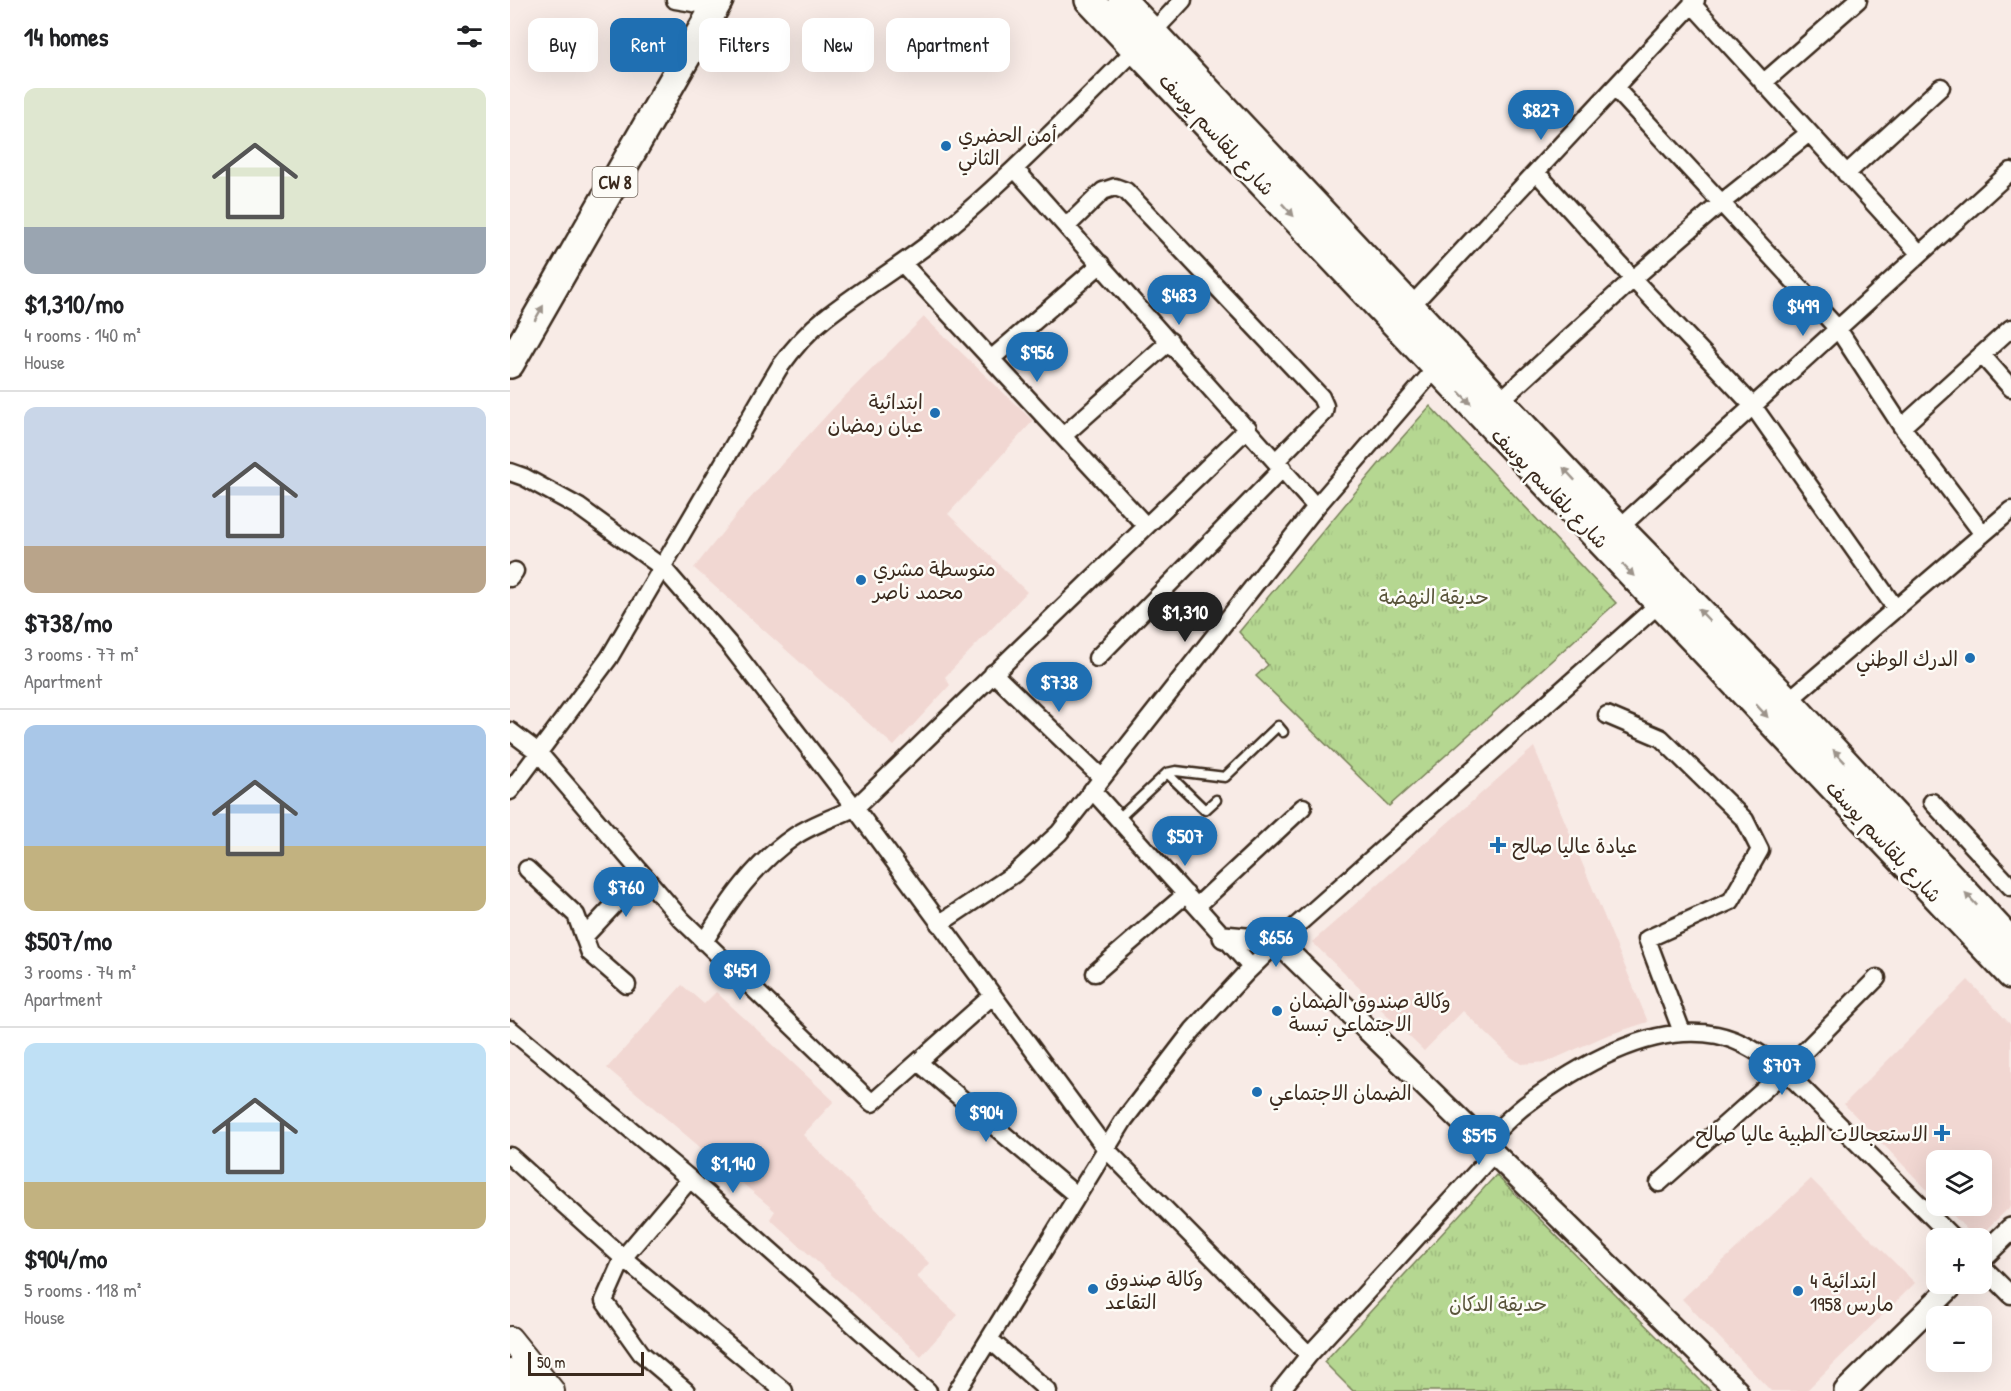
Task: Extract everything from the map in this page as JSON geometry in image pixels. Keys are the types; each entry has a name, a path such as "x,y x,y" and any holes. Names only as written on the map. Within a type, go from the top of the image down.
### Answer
{"main road":[{"name":"شارع بلقاسم يوسف","path":"1089,0 1144,41 1410,306 1619,528 1788,701 2011,942"},
{"name":"شارع بلقاسم يوسف","path":"1122,0 1144,41 1436,369 2011,975"},
{"name":"CW 8","path":"510,326 698,1"},
{"name":"CW 8","path":"510,364 698,1"},
{"path":"510,1339 552,1391"},
{"path":"510,1372 525,1391"}],"street":[{"path":"510,791 609,658 779,368 790,353 825,318 903,264 947,230 1016,169 1184,0"},
{"path":"1763,83 1858,0"},
{"path":"1410,306 1694,2 1763,83 1920,254"},
{"path":"1846,174 1941,87"},
{"path":"1615,88 1838,329 1902,427 1983,534"},
{"path":"1500,401 1721,203 1809,133"},
{"path":"1016,169 1316,507"},
{"path":"1619,528 2011,171"},
{"path":"1536,172 1753,406 1896,609"},
{"path":"1067,226 1103,191 1114,187 1126,191 1321,397 1325,406 1324,412 1280,464 1097,658"},
{"path":"903,264 1146,526"},
{"path":"991,359 1101,264"},
{"path":"1902,427 2011,328"},
{"path":"1063,436 1170,341"},
{"path":"1982,355 2011,388"},
{"path":"939,924 1014,874 1059,833 1316,507 1436,369"},
{"path":"704,942 743,883 770,855 797,835 855,808 1248,428"},
{"path":"510,472 524,477 579,507 663,568 728,643 855,808 1106,1149 1309,1355"},
{"path":"1788,701 2011,510"},
{"path":"957,1391 1124,1120 1193,1030 1251,967 1278,942 1660,603"},
{"path":"993,673 1096,784 1118,819 1251,967"},
{"path":"1607,715 1661,738 1745,820 1760,850 1731,901 1647,939 1682,1032"},
{"path":"510,730 538,752 642,875 704,942 872,1103 992,996"},
{"path":"1932,802 2011,886"},
{"path":"1197,906 1304,807"},
{"path":"527,869 576,915 590,953 627,985"},
{"path":"584,937 642,875"},
{"path":"1095,973 1186,894"},
{"path":"1224,937 1278,942 1737,1391"},
{"path":"1659,1183 1785,1071 1876,978"},
{"path":"510,1029 690,1179 928,1391"},
{"path":"1280,1391 1523,1107 1552,1086 1593,1062 1638,1042 1682,1032 1718,1035 1755,1050 1785,1071 1943,1228"},
{"path":"918,1062 1077,1196"},
{"path":"510,1155 623,1258 784,1391"},
{"path":"686,1391 641,1353 603,1301 623,1258 690,1179"},
{"path":"1992,1247 2011,1229"},
{"path":"1992,1276 2011,1295"},
{"path":"1845,1391 1944,1294"},
{"path":"989,1339 1048,1391"}],"lane":[{"path":"1118,819 1167,773 1176,771 1225,777 1278,726 1283,732"},
{"path":"1167,773 1205,810 1216,800"}],"shaded area":[{"name":"متوسطة مشري محمد ناصر","path":"924,317 1033,421 948,514 1027,592 945,677 950,685 894,746 694,568 746,503 836,405"},
{"name":"عيادة عاليا صالح","path":"1534,747 1648,1022 1605,1036 1547,1062 1521,1064 1463,1011 1424,1051 1312,942"},
{"name":"الاستعجالات الطبية عاليا صالح","path":"1968,980 2011,1025 2011,1206 1988,1228 1965,1228 1954,1216 1992,1216 1992,1150 1926,1150 1926,1189 1844,1104"},
{"path":"682,985 704,1004 716,992 834,1101 803,1135 929,1263 917,1277 958,1315 921,1356 770,1219 775,1211 607,1068"},
{"name":"ابتدائية 4 مارس 1958","path":"1811,1179 1915,1283 1806,1391 1771,1391 1682,1299"}],"green space":[{"name":"حديقة النهضة","path":"1430,406 1616,603 1389,806 1256,676 1268,665 1239,632"},
{"name":"حديقة الدكان","path":"1496,1175 1711,1391 1353,1391 1324,1362"}],"place":[{"name":"أمن الحضري الثاني","path":"946,146"},
{"name":"ابتدائية عبان رمضان","path":"935,413"},
{"name":"متوسطة مشري محمد ناصر","path":"861,580"},
{"name":"الدرك الوطني","path":"1970,658"},
{"name":"عيادة عاليا صالح","path":"1498,845"},
{"name":"وكالة صندوق الضمان الاجتماعي تبسة","path":"1277,1011"},
{"name":"الضمان الاجتماعي","path":"1257,1092"},
{"name":"الاستعجالات الطبية عاليا صالح","path":"1942,1133"},
{"name":"وكالة صندوق التقاعد","path":"1093,1289"},
{"name":"ابتدائية 4 مارس 1958","path":"1798,1291"}]}
